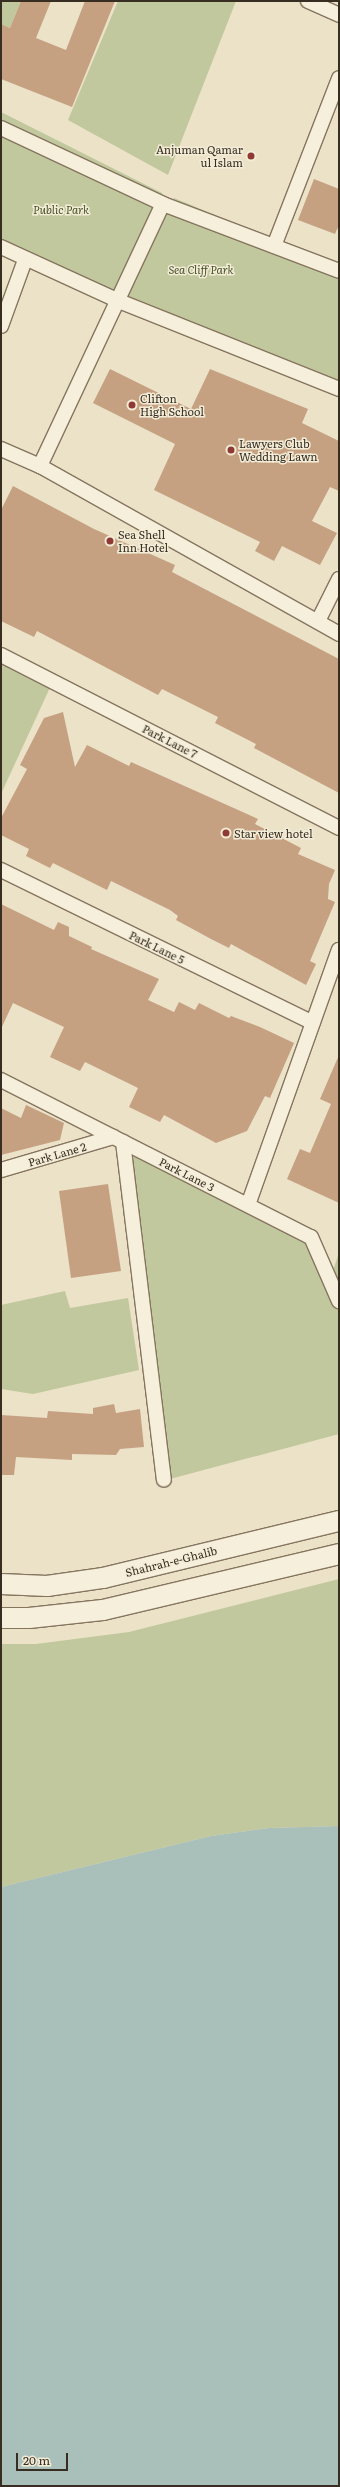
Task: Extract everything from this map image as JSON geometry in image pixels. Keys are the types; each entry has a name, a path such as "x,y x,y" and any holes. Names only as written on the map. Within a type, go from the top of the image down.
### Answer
{"main road":[{"name":"Shahrah-e-Ghalib","path":"1,1584 46,1586 103,1578 339,1520"},
{"path":"1,1618 29,1618 103,1610 339,1554"}],"street":[{"path":"308,1 339,15"},
{"path":"274,246 339,78"},
{"path":"1,128 163,204 339,271"},
{"path":"40,466 119,301 163,204"},
{"path":"1,247 25,260 119,301 339,389"},
{"path":"1,326 25,260"},
{"path":"1,449 40,466 339,634"},
{"path":"318,622 339,579"},
{"name":"Park Lane 7","path":"1,655 339,828"},
{"name":"Park Lane 5","path":"1,870 313,1023"},
{"path":"248,1206 339,950"},
{"name":"Park Lane 3","path":"1,1080 311,1237 339,1301"},
{"path":"118,1140 164,1480"},
{"name":"Park Lane 2","path":"1,1170 118,1140"},
{"path":"333,1287 339,1271"}],"green space":[{"path":"1,1 21,1 10,28 1,24"},
{"path":"118,1 236,1 168,175 68,120"},
{"path":"1,112 162,193 124,292 174,198 339,266 339,385 121,296 1,241"},
{"path":"1,655 53,681 1,794"},
{"path":"128,1145 311,1237 330,1279 339,1253 339,1434 170,1479"},
{"path":"65,1291 70,1308 128,1298 139,1370 33,1394 1,1389 1,1305"},
{"path":"339,1579 339,1826 269,1828 211,1836 1,1887 1,1644 36,1644 129,1632"}],"water":[{"path":"339,1826 339,2486 1,2486 1,1887 211,1836 269,1828"}],"building":[{"path":"21,1 51,1 36,38 66,50 85,1 115,1 72,107 1,79 1,24 10,28"},
{"path":"314,179 339,189 339,225 335,234 298,220"},
{"path":"110,369 191,409 210,369 308,409 302,423 339,441 339,491 330,487 312,521 337,533 320,565 282,546 274,561 255,551 260,542 154,490 175,444 93,403"},
{"path":"13,486 94,529 175,565 172,572 339,659 339,793 254,748 256,744 215,723 218,717 162,689 158,695 37,631 34,637 1,621 1,510"},
{"path":"63,712 75,767 87,745 129,766 131,762 258,819 255,824 301,848 298,854 335,870 329,884 328,899 335,902 310,961 316,964 306,985 231,944 229,948 211,939 176,920 178,916 170,910 111,881 107,890 53,863 50,868 26,856 29,849 1,835 1,818 27,769 20,765 44,718"},
{"path":"1,904 54,930 58,922 69,927 69,936 92,947 91,949 159,979 148,1000 174,1012 179,1002 195,1010 199,1003 229,1018 231,1016 260,1027 294,1043 270,1098 265,1096 247,1131 216,1143 164,1115 160,1122 129,1107 138,1088 85,1062 80,1071 50,1057 64,1027 13,1003 1,1029"},
{"path":"339,1055 339,1203 287,1179 300,1149 310,1153 331,1104 320,1099"},
{"path":"26,1105 64,1123 60,1140 1,1155 1,1108 21,1118"},
{"path":"108,1184 121,1271 71,1278 59,1191"},
{"path":"114,1404 116,1413 140,1409 144,1447 120,1449 116,1455 72,1454 72,1460 16,1457 14,1475 1,1475 1,1415 47,1418 48,1411 93,1414 93,1408"}],"place":[{"name":"Anjuman Qamar ul Islam","path":"251,156"},
{"name":"Clifton High School","path":"132,405"},
{"name":"Lawyers Club Wedding Lawn","path":"231,450"},
{"name":"Sea Shell Inn Hotel","path":"110,541"},
{"name":"Star view hotel","path":"226,833"}],"park label":[{"name":"Public Park","path":"61,209"},
{"name":"Sea Cliff Park","path":"201,269"}]}
